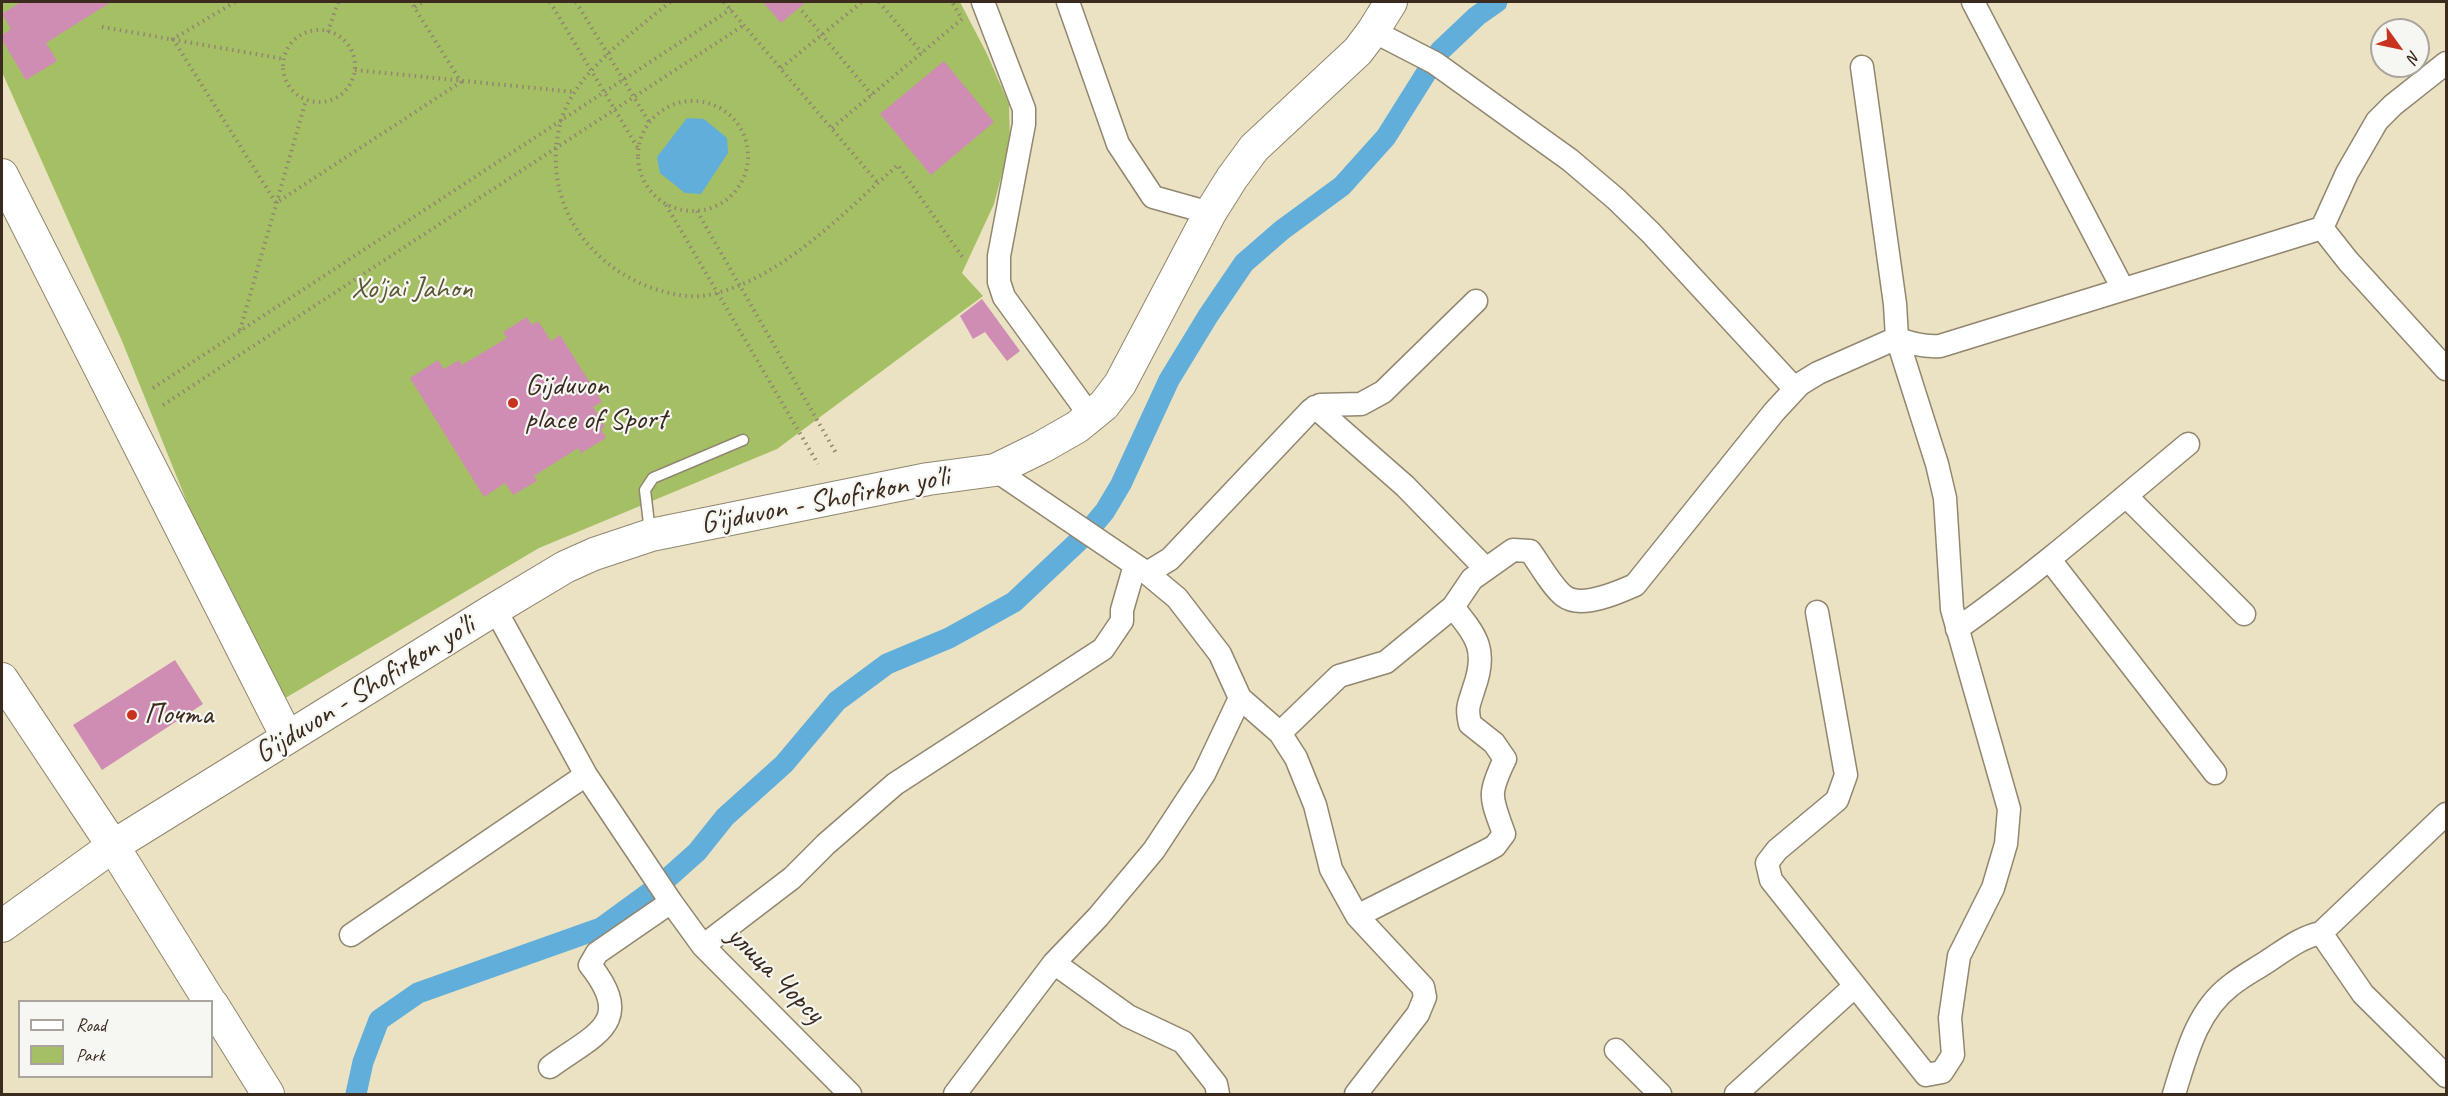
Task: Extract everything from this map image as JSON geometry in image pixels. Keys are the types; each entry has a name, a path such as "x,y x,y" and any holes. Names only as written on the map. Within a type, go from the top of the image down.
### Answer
{"main road":[{"name":"G'ijduvon - Shofirkon yo'li","path":"2,926 113,846 495,609 566,567 594,554 651,535 928,479 995,470 1060,438 1091,417 1104,405 1120,384 1210,213 1254,148 1344,64 1373,31 1391,2"},
{"path":"2,175 287,737"},
{"path":"2,679 113,846 209,1000"},
{"path":"213,1006 268,1095"}],"street":[{"path":"983,2 1024,109 1020,146 1000,249 1000,288 1004,297 1091,417"},
{"path":"1068,2 1118,144 1124,153 1153,196 1210,213"},
{"path":"1973,2 2123,289"},
{"path":"1373,31 1430,59 1570,160 1616,199 1651,233 1795,389"},
{"path":"1280,733 1339,676 1386,662 1453,607 1472,579 1513,550 1530,551 1563,595 1575,602 1612,595 1635,585 1795,389 1818,373 1897,338 1923,346 1940,346 2322,228 2347,173 2377,121 2393,105 2446,63"},
{"path":"1817,612 1846,775 1837,800 1778,850 1767,863 1771,880 1926,1076 1942,1072 1953,1055 1950,1018 1959,956 1993,888 2006,844 2009,809 1957,629 1950,592 1946,498 1897,338 1895,304 1862,67"},
{"path":"2322,228 2348,261 2446,369"},
{"path":"703,946 792,878 826,844 895,784 1103,649 1122,621 1122,610 1141,569 1170,559 1315,407 1361,404 1383,392 1476,301"},
{"path":"1315,407 1405,486 1486,569"},
{"path":"1957,629 2050,560 2188,444"},
{"path":"995,470 1141,569 1177,598 1220,654 1240,698 1280,733 1296,758 1315,805 1332,869 1357,916 1423,987 1425,997 1418,1014 1356,1095"},
{"path":"2126,496 2244,614"},
{"path":"2050,560 2215,773"},
{"path":"1357,916 1495,846 1503,834 1492,802 1492,784 1505,759 1494,743 1470,724 1466,707 1475,687 1480,658 1477,639 1453,607"},
{"name":"улица Чорсу","path":"495,609 586,775 667,897 703,946 850,1095"},
{"path":"955,1095 1054,963 1098,917 1154,850 1204,774 1240,698"},
{"path":"351,935 586,775"},
{"path":"2174,1095 2194,1034 2208,1010 2223,992 2301,940 2320,933 2446,814"},
{"path":"550,1067 603,1028 611,1016 612,1003 590,965 597,953 667,897"},
{"path":"2320,933 2363,994 2446,1076"},
{"path":"1054,963 1128,1016 1183,1042 1216,1084 1218,1095"},
{"path":"1736,1095 1855,986"},
{"path":"1616,1050 1660,1095"}],"lane":[{"path":"651,535 646,514 645,490 653,478 743,440"}],"path":[{"path":"173,39 235,2"},
{"path":"328,32 338,2"},
{"path":"411,2 461,82"},
{"path":"415,7 423,2"},
{"path":"550,2 639,150"},
{"path":"576,2 649,122"},
{"path":"670,2 591,71 575,92 561,120 556,166 567,211 576,231 606,262 627,278 666,292 691,297 740,285 788,258 898,165 963,258"},
{"path":"724,2 878,183"},
{"path":"781,68 860,2"},
{"path":"879,2 922,53"},
{"path":"832,128 962,19 952,2"},
{"path":"153,388 730,9"},
{"path":"802,11 872,95"},
{"path":"163,405 744,25"},
{"path":"102,27 284,59"},
{"path":"311,31 328,32 345,42 352,52 354,70 348,87 339,96 329,101 306,100 297,95 289,86 284,76 284,59 291,44 300,36 311,31"},
{"path":"173,39 276,203"},
{"path":"354,70 575,92"},
{"path":"276,203 461,82"},
{"path":"240,331 306,100"},
{"path":"695,101 712,104 727,112 739,125 746,141 747,159 744,176 735,191 720,203 703,210 684,210 666,204 651,192 641,176 638,158 640,139 649,122 661,110 677,103 695,101"},
{"path":"666,204 818,464"},
{"path":"696,210 837,453"}],"green space":[{"name":"Xo'jai Jahon","path":"2,2 960,2 987,54 1009,104 1010,143 994,204 962,273 983,296 777,449 539,548 282,700 210,559 122,341 2,72"}],"water":[{"path":"687,118 704,119 727,138 728,153 701,194 685,193 660,173 657,157"}],"building":[{"path":"21,2 111,2 46,43 57,61 26,80 2,40 2,35 11,29 2,14"},
{"path":"763,2 806,2 781,23"},
{"path":"944,61 994,122 931,175 880,114"},
{"path":"982,299 1020,351 1007,361 985,332 973,339 960,316"},
{"name":"Gijduvon place of Sport","path":"527,317 532,325 538,321 551,341 560,335 602,402 593,407 605,427 601,429 606,438 581,453 578,448 534,476 537,481 513,495 505,483 484,497 410,378 438,360 444,369 459,360 462,365 507,338 503,332"},
{"path":"175,660 203,704 102,770 73,725"}],"waterway":[{"path":"356,1094 363,1062 379,1020 418,993 601,928 660,885 697,852 725,817 784,764 837,701 887,664 949,638 1014,602 1085,535 1105,511 1121,484 1169,380 1244,263 1282,230 1342,186 1386,137 1440,51 1477,16 1497,2"}],"place":[{"name":"Gijduvon place of Sport","path":"513,403"},
{"name":"Почта","path":"132,715"}]}
